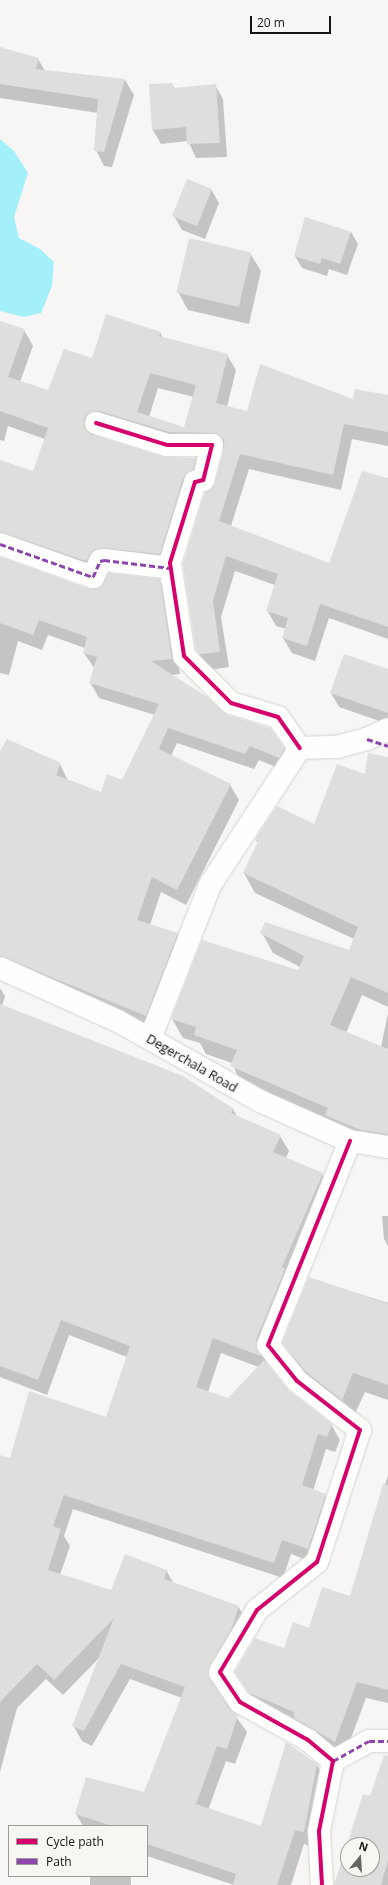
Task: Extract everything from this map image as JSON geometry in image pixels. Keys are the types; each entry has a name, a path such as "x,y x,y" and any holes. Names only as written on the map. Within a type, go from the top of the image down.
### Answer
{"street":[{"path":"96,423 167,445 212,445 203,480 195,482 171,568 184,656 231,703 278,717 300,748"},
{"path":"0,544 93,577 100,561 104,560 171,568"},
{"path":"300,748 337,747 367,739 388,729"},
{"path":"367,739 388,746"},
{"path":"150,1039 210,885 300,748"},
{"name":"Degerchala Road","path":"0,968 150,1039 260,1101 350,1141 388,1147"},
{"path":"334,1761 308,1740 240,1702 220,1672 257,1610 317,1562 360,1430 297,1381 268,1345 350,1141"},
{"path":"322,1885 319,1832 334,1761 369,1741 388,1741"}],"water":[{"path":"0,139 14,151 28,173 14,217 19,238 40,249 54,262 52,286 41,313 24,317 0,311"}],"building":[{"path":"0,47 39,58 36,69 125,79 104,152 94,151 98,99 0,84"},
{"path":"173,83 173,88 216,84 220,143 187,144 186,127 152,130 149,84"},
{"path":"187,179 212,189 197,226 172,216"},
{"path":"305,217 351,232 340,264 322,258 320,264 294,256"},
{"path":"189,238 251,252 239,307 176,293"},
{"path":"106,314 161,332 159,336 228,354 216,403 247,411 260,364 353,399 355,389 388,395 388,432 344,424 333,475 240,454 219,521 329,563 362,471 388,478 388,627 320,604 307,646 282,638 288,618 266,611 278,574 226,556 213,601 220,652 200,654 196,650 183,564 205,492 215,483 224,448 224,440 212,433 169,432 99,411 88,414 84,419 84,426 92,435 164,457 196,458 193,470 183,478 160,554 101,548 92,552 86,561 0,532 0,460 33,471 48,428 0,411 0,321 25,329 8,377 48,390 64,349 92,358","holes":["150,373 196,385 184,427 137,412"]},
{"path":"0,557 89,589 101,587 108,573 160,579 172,659 151,661 207,697 227,715 270,728 285,748 279,758 250,746 245,754 168,728 159,749 231,784 177,890 152,877 137,920 178,933 146,1016 0,956 0,751 7,739 61,763 56,775 101,792 107,774 122,780 159,704 89,683 97,657 83,653 87,637 39,620 33,635 0,623"},
{"path":"344,654 388,669 388,713 330,693"},
{"path":"368,753 388,757 388,993 351,977 330,1025 388,1049 388,1134 361,1130 325,1115 328,1108 230,1066 237,1050 194,1035 196,1027 171,1019 202,940 298,970 304,956 260,933 265,922 349,950 358,927 243,873 258,841 255,840 277,806 314,824 337,764 365,774"},
{"path":"0,1004 183,1076 234,1109 231,1113 281,1135 273,1152 323,1173 282,1267 285,1269 256,1340 261,1356 213,1338 196,1387 228,1398 264,1360 289,1391 332,1424 327,1437 318,1434 302,1485 326,1494 308,1549 282,1540 274,1563 64,1495 53,1526 61,1529 48,1570 111,1590 125,1554 167,1570 164,1579 239,1606 231,1630 208,1672 230,1709 238,1715 227,1749 217,1746 196,1804 261,1826 286,1742 317,1764 304,1832 295,1830 277,1885 233,1885 236,1874 148,1844 148,1825 109,1825 75,1814 86,1777 144,1792 185,1687 121,1664 84,1731 72,1726 114,1618 54,1680 37,1664 0,1702 0,1455 10,1458 29,1391 106,1417 130,1346 61,1320 38,1380 0,1366"},
{"path":"309,1277 388,1304 388,1385 353,1373 342,1400 306,1372 282,1343"},
{"path":"383,1484 388,1485 388,1690 357,1682 335,1742 294,1718 294,1712 249,1693 235,1672 255,1638 284,1648 293,1622 309,1628 322,1587 350,1596"},
{"path":"384,1755 388,1756 388,1860 381,1885 334,1885 340,1866 340,1877 380,1877 380,1837 349,1837 363,1794 370,1796"}],"marked path":[{"path":"0,544 93,577 100,561 104,560 171,568"},
{"path":"367,739 388,746"},
{"path":"333,1761 369,1741 388,1741"}],"cycle path":[{"path":"96,423 167,445 212,445 203,480 195,482 170,563 184,656 231,703 278,717 300,748"},
{"path":"322,1885 319,1831 333,1761 308,1740 240,1702 220,1672 257,1610 317,1562 360,1430 297,1381 268,1345 350,1141"}]}
